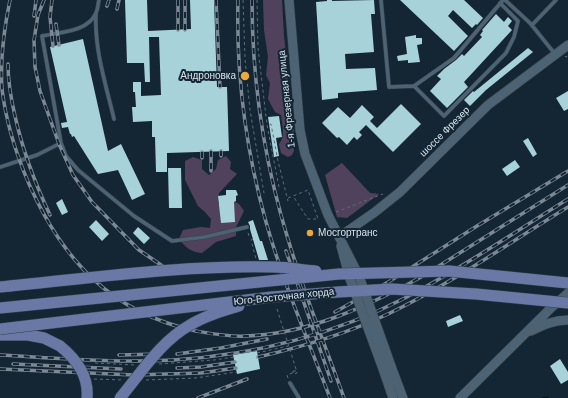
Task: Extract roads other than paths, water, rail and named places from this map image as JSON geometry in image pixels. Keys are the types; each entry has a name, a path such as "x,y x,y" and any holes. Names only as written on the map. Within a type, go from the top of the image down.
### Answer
{"main road":[{"path":"0,287 159,271 212,268 275,267 339,274"},
{"name":"Юго-Восточная хорда","path":"0,308 339,274 449,271 568,283"},
{"name":"Юго-Восточная хорда","path":"0,329 272,297 392,289 476,294 568,303"},
{"path":"120,398 169,340 190,325 210,315 272,297"},
{"path":"0,335 28,335 44,338 60,346 73,357 84,373 87,398"}],"street":[{"name":"1-я Фрезерная улица","path":"289,0 300,130 303,145 311,172 328,215 339,237 387,367"},
{"name":"шоссе Фрезер","path":"339,237 391,200 412,181 488,104 568,45"},
{"path":"460,398 568,293"},
{"path":"523,336 544,324 558,320 568,320"},
{"path":"387,367 393,398"},
{"path":"387,367 403,398"}],"lane":[{"path":"99,0 95,24 98,52 114,119"},
{"path":"381,0 389,87 414,86 454,58 504,0 532,25 555,54"},
{"path":"532,25 556,0"},
{"path":"414,86 444,116 506,53 514,37 518,21 500,3"},
{"path":"96,12 87,25 80,28 42,36 61,143 66,156 78,170 134,216 172,241 205,237 247,227"},
{"path":"0,167 37,156 61,143"},
{"path":"290,384 299,398"}],"waterway":[{"path":"543,398 548,398"}],"railway":[{"path":"10,0 3,44 2,89 12,138 29,184 42,212 75,260 94,280 115,297 139,311 166,323 196,331 227,336 269,334 315,324 359,308 423,276 568,185"},
{"path":"34,16 36,0"},
{"path":"44,0 38,15 34,40 35,67 40,91 59,144 73,175 92,202 139,250 164,267"},
{"path":"52,0 50,17 53,46"},
{"path":"107,6 109,0"},
{"path":"117,9 119,0"},
{"path":"178,0 178,30"},
{"path":"185,0 185,30"},
{"path":"216,0 220,87"},
{"path":"238,0 239,56 244,112 259,195 280,267 330,398"},
{"path":"252,0 252,27 259,109 274,189 295,261 344,398"},
{"path":"56,24 59,45"},
{"path":"8,64 11,97 25,154 50,215"},
{"path":"211,151 211,171"},
{"path":"221,151 221,156"},
{"path":"202,152 202,158"},
{"path":"335,312 390,281 568,171"},
{"path":"0,355 108,361 173,360 264,348 323,332 380,310 428,286 568,199"},
{"path":"258,357 324,339 356,328 388,314 434,290 568,207"},
{"path":"286,251 331,381"},
{"path":"177,354 221,348 267,339"},
{"path":"119,355 161,354"},
{"path":"177,368 201,367 235,362"},
{"path":"13,364 121,369"},
{"path":"0,369 134,375 201,373 236,368"},
{"path":"198,398 247,379"}],"place":[{"name":"Андроновка","path":"245,76"},
{"name":"Мосгортранс","path":"310,233"}]}
